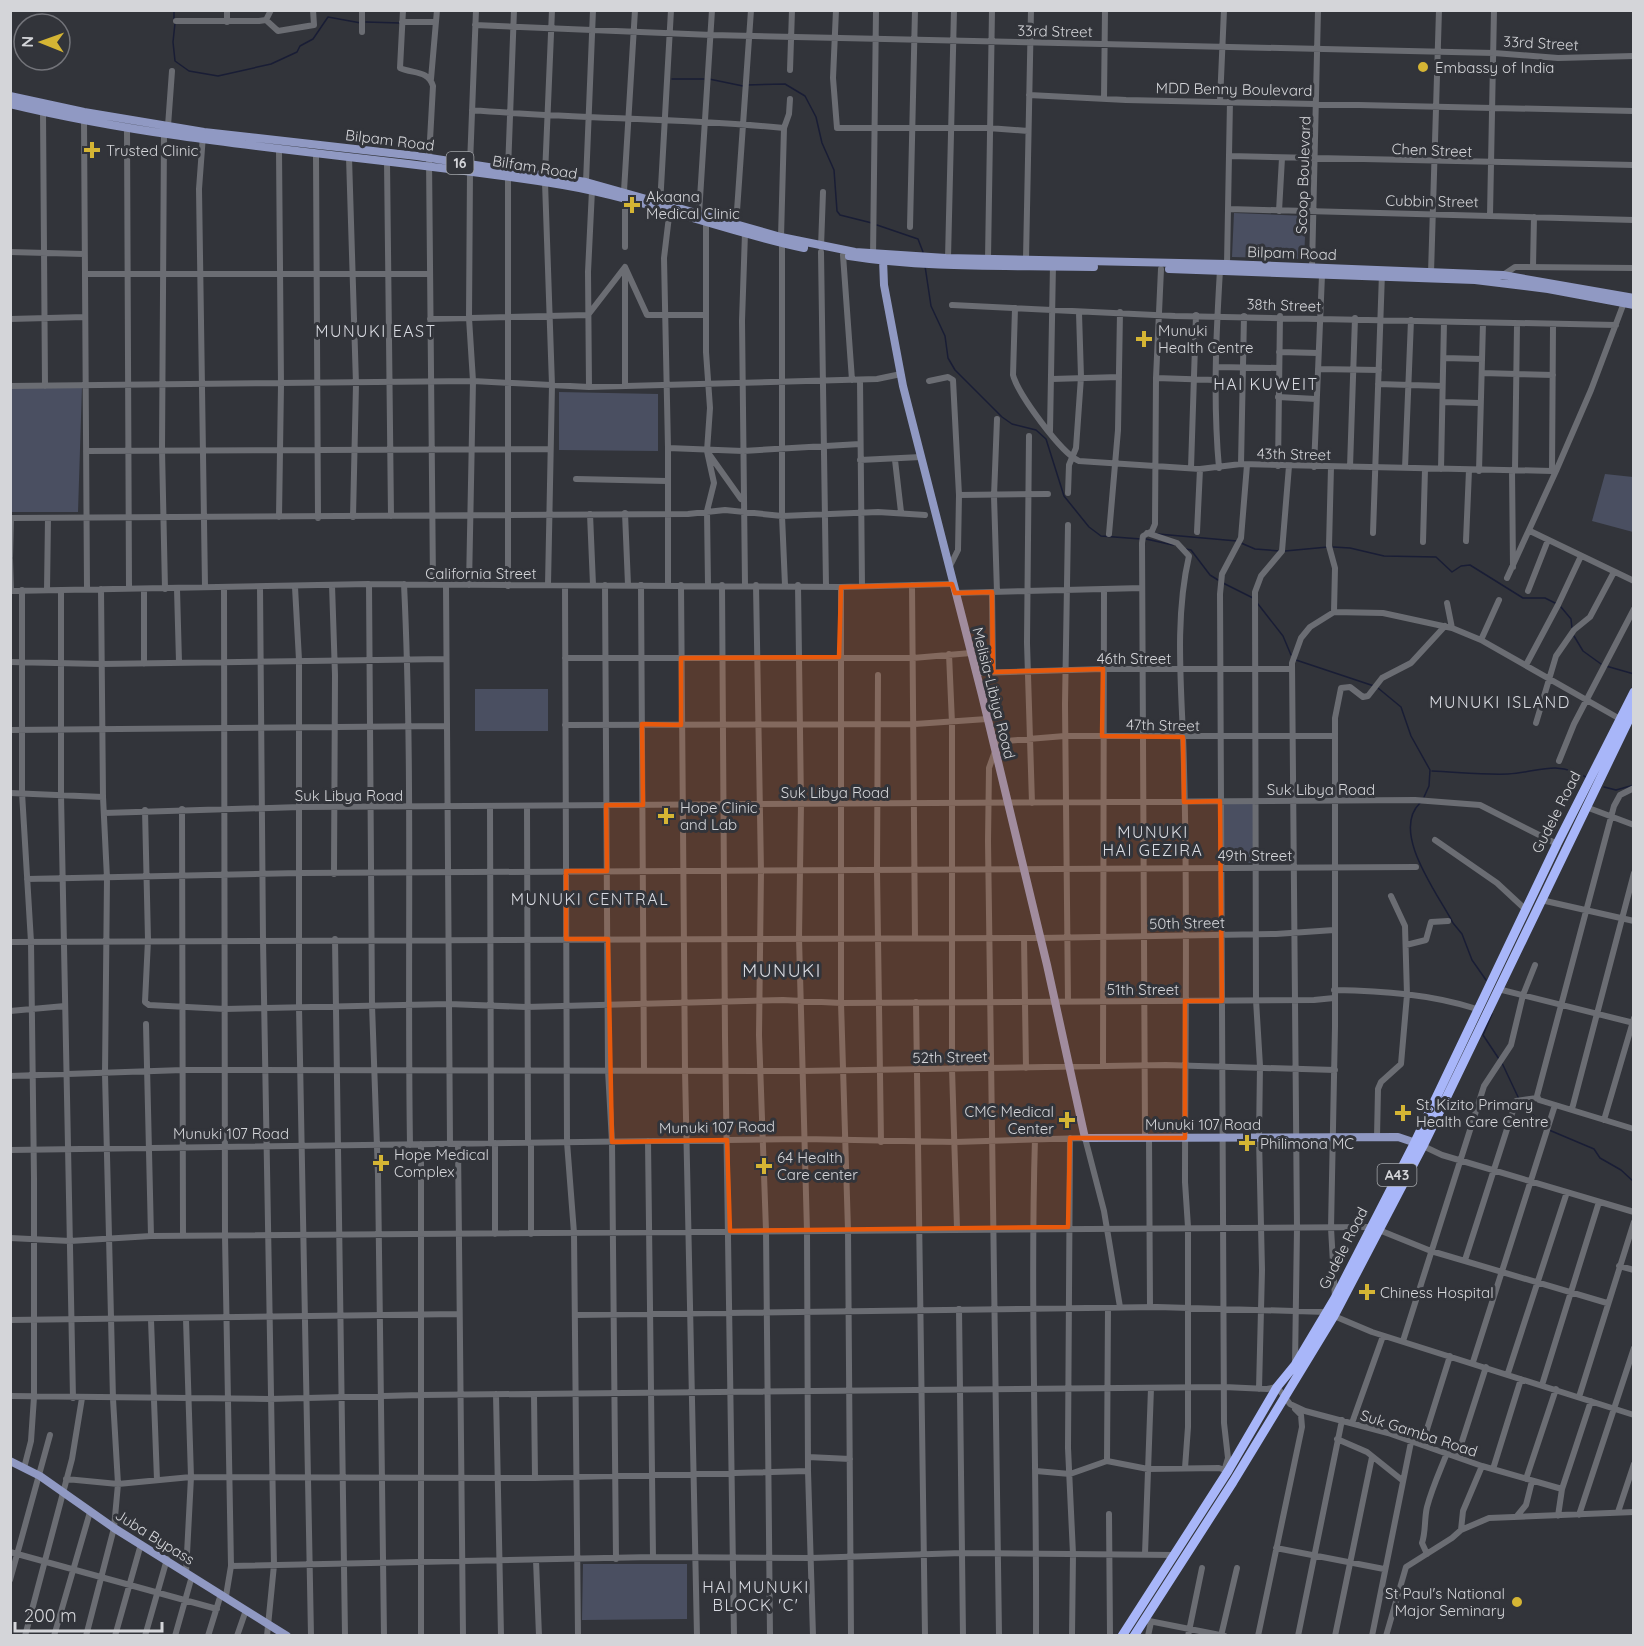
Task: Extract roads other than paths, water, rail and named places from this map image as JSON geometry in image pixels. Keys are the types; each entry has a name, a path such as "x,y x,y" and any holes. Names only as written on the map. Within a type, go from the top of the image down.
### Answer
{"highway":[{"name":"Gudele Road","path":"1419,1144 1477,1009 1634,692"},
{"name":"Gudele Road","path":"1134,1635 1148,1621 1226,1470 1277,1387 1330,1314 1335,1298 1419,1144 1633,714"},
{"name":"Gudele Road","path":"1122,1635 1288,1401 1374,1228"}],"main road":[{"name":"Bilpam Road","path":"10,96 168,126 203,136 429,162 545,179 586,182 670,209 699,214 782,240 883,259 1227,264 1312,268 1503,282 1628,299"},
{"name":"16","path":"10,104 164,135 203,136 279,150 316,154 429,162"},
{"name":"Bilfam Road","path":"545,179 625,195"},
{"name":"16","path":"670,209 745,233 782,240"},
{"name":"16","path":"821,249 843,255 872,257"},
{"name":"Melisia-Libiya Road","path":"883,259 884,285 901,374 993,742 1085,1138"},
{"name":"Bilpam Road","path":"947,261 1026,260 1161,269 1322,274 1503,275 1628,299 1634,305"},
{"name":"Munuki 107 Road","path":"1085,1138 1398,1137 1419,1144"},
{"name":"Juba Bypass","path":"11,1463 40,1476 114,1528 287,1635"}],"street":[{"path":"227,10 227,22"},
{"path":"266,20 272,10"},
{"path":"176,21 266,20 278,31 304,29 314,25 313,10"},
{"path":"362,10 362,32"},
{"path":"403,10 400,68 416,71 431,79"},
{"path":"432,584 429,162 433,86 431,79 437,10"},
{"path":"469,585 474,381 469,318 470,168 476,10"},
{"path":"508,586 506,317 514,10"},
{"path":"548,585 552,385 545,179 552,10"},
{"path":"586,182 593,10"},
{"path":"625,247 627,120 635,10"},
{"path":"660,205 671,10"},
{"path":"699,214 703,121 712,35 712,10"},
{"path":"736,225 751,10"},
{"path":"790,70 792,10"},
{"path":"836,10 833,78 837,128 988,128 1028,131"},
{"path":"872,257 876,10"},
{"path":"910,227 915,10"},
{"path":"947,261 955,41 954,10"},
{"path":"988,259 988,128 992,10"},
{"path":"1026,260 1031,10"},
{"path":"1104,99 1105,10"},
{"path":"1220,101 1224,10"},
{"name":"Scoop Boulevard","path":"1312,268 1318,10"},
{"path":"1431,273 1438,106 1439,10"},
{"path":"1490,215 1494,10"},
{"path":"402,22 436,22"},
{"name":"33rd Street","path":"475,25 551,27 633,33 1494,53 1558,58 1634,56"},
{"path":"168,126 172,71"},
{"name":"MDD Benny Boulevard","path":"1029,95 1104,99 1634,111"},
{"path":"785,585 782,516 782,240 784,128 789,114 790,99"},
{"path":"1227,264 1230,101"},
{"path":"472,110 627,120 703,121 784,128"},
{"path":"43,112 45,386"},
{"path":"84,120 87,589"},
{"path":"127,128 129,588"},
{"path":"164,135 162,450 165,589"},
{"path":"203,136 199,189 205,587"},
{"path":"279,150 281,385 279,517"},
{"path":"316,154 318,518"},
{"name":"Chen Street","path":"1229,156 1634,165"},
{"path":"349,157 356,384 353,517"},
{"path":"1279,211 1282,158"},
{"path":"387,160 391,516"},
{"path":"589,387 588,315 592,190"},
{"path":"823,192 821,249 826,586"},
{"name":"Cubbin Street","path":"1229,208 1634,220"},
{"path":"668,585 664,249 670,209"},
{"path":"1533,267 1534,217"},
{"path":"706,222 707,382 710,408 707,451 714,483 707,511 708,585"},
{"path":"745,233 743,381 745,585"},
{"path":"10,252 84,254"},
{"path":"843,255 852,380"},
{"path":"1050,432 1054,311 1053,263"},
{"path":"588,315 625,267"},
{"path":"625,267 647,315 706,315"},
{"path":"625,267 625,386"},
{"path":"1503,275 1515,267 1634,268"},
{"path":"1144,537 1152,531 1155,524 1156,378 1161,269"},
{"path":"1219,468 1215,367 1220,270"},
{"path":"1373,533 1382,273"},
{"path":"85,274 430,274"},
{"path":"1314,467 1322,274"},
{"path":"1507,578 1530,531 1628,299"},
{"name":"38th Street","path":"952,305 1079,313 1355,318 1517,325 1616,325"},
{"path":"1015,308 1013,375 1016,384 1021,395 1072,458"},
{"path":"1109,534 1118,430 1120,312"},
{"path":"1068,494 1072,458 1076,448 1081,377 1079,313"},
{"path":"430,319 588,315"},
{"path":"1191,468 1192,380 1196,315"},
{"path":"1036,1471 1070,1474 1107,1461 1148,1469 1226,1470 1228,1458 1225,1441 1222,1228 1220,582 1225,566 1241,538 1245,316"},
{"path":"1278,466 1280,316"},
{"path":"10,319 85,317"},
{"path":"1350,467 1355,318"},
{"path":"1405,468 1411,320"},
{"path":"1442,469 1444,322"},
{"path":"1479,471 1479,403 1483,323"},
{"path":"1513,567 1513,470 1518,374 1517,325"},
{"path":"1553,325 1554,471"},
{"path":"1279,352 1318,353"},
{"path":"1444,358 1482,359"},
{"path":"1215,367 1278,368"},
{"path":"1318,369 1379,370"},
{"path":"1482,373 1553,375"},
{"path":"10,386 202,386 474,381 589,387 743,381 860,380 901,374"},
{"path":"929,381 948,377 953,380 959,495 958,550 949,568"},
{"path":"1052,379 1119,377"},
{"path":"1156,378 1215,380"},
{"path":"860,380 862,586"},
{"path":"1378,384 1442,386"},
{"path":"1278,398 1316,399"},
{"path":"1444,402 1479,403"},
{"path":"993,672 997,418"},
{"path":"1029,436 1028,671 1032,803"},
{"path":"668,448 707,451 860,444"},
{"path":"86,451 549,450"},
{"path":"707,451 743,502"},
{"path":"860,460 921,457"},
{"name":"43th Street","path":"1072,458 1114,465 1156,465 1200,470 1244,464 1554,471"},
{"path":"895,460 900,512"},
{"path":"1259,1389 1262,1270 1260,1066 1256,1000 1255,592 1261,576 1282,551 1289,466"},
{"path":"1331,467 1329,547 1335,568 1334,612"},
{"path":"1423,542 1425,469"},
{"path":"1197,532 1200,470"},
{"path":"1466,541 1469,470"},
{"path":"576,479 667,481"},
{"path":"959,495 1048,494"},
{"path":"11,591 11,518 204,516 318,518 688,514 707,511 782,516 900,512 925,515"},
{"path":"625,513 628,585"},
{"path":"590,514 593,585"},
{"path":"47,590 48,518"},
{"path":"1068,525 1065,736 1068,1001"},
{"path":"1530,531 1634,581"},
{"path":"1144,537 1142,588 1144,1066 1150,1307"},
{"path":"1144,537 1177,543 1189,556 1182,607 1185,1138 1188,1227 1185,1468"},
{"path":"1528,591 1548,540"},
{"path":"1526,665 1581,556"},
{"path":"1536,723 1556,656 1574,630 1590,617 1614,572"},
{"path":"369,584 372,1005 377,1145 384,1635"},
{"name":"California Street","path":"11,591 369,584 841,587 912,585 995,592 1142,588"},
{"path":"404,584 408,661 410,807 408,873 410,1145"},
{"path":"332,585 334,874"},
{"path":"446,585 450,1144"},
{"path":"605,585 608,1070 612,1142 616,1558"},
{"path":"642,585 644,1070"},
{"path":"681,585 685,1070 694,1473 693,1557 697,1635"},
{"path":"722,585 734,1635"},
{"path":"756,585 762,938 759,1035 766,1230 770,1635"},
{"path":"798,585 801,804 799,938 807,1231 806,1391 813,1635"},
{"path":"912,585 915,724 915,938"},
{"path":"565,586 565,1005 567,1142 574,1233 578,1635"},
{"path":"208,1635 224,1595 231,1566 229,1317 225,1236 224,587"},
{"path":"260,587 264,875 262,939 266,1070 269,1399 274,1565 270,1626 267,1635"},
{"path":"295,587 299,660 299,1007 311,1635"},
{"path":"841,587 839,657 841,1003 848,1230 851,1635"},
{"path":"86,1635 114,1528 118,1484 113,1399 105,1074 107,878 103,797 101,589"},
{"path":"144,589 144,664"},
{"path":"177,589 179,662"},
{"path":"22,590 22,793 31,942 34,1319 34,1397 31,1441 24,1468"},
{"path":"61,590 61,795 66,940 66,1075 73,1398"},
{"path":"1103,1066 1104,590"},
{"path":"1481,640 1499,600"},
{"path":"1447,603 1452,628"},
{"path":"1559,761 1586,701 1634,609"},
{"path":"1295,1365 1297,1228 1294,1137 1292,669 1293,658 1301,638 1310,627 1334,612 1383,613 1445,626 1481,640 1526,665 1547,680 1620,719"},
{"path":"1335,1298 1331,1228 1335,1070 1334,736 1341,688 1350,687 1363,697 1368,696 1382,678 1411,663 1445,626"},
{"path":"565,658 913,658 971,653"},
{"path":"949,654 952,723 952,1069 957,1228"},
{"path":"10,662 144,664 446,659"},
{"name":"46th Street","path":"976,673 1103,669 1292,669"},
{"path":"878,675 877,871 881,1142"},
{"path":"565,724 915,724 987,719"},
{"path":"10,730 446,726"},
{"name":"47th Street","path":"993,742 1065,736 1293,738 1334,736"},
{"path":"994,754 989,764 988,803 989,1068 994,1228 999,1635"},
{"path":"1537,1098 1610,818 1620,795 1634,788"},
{"path":"10,793 103,797"},
{"name":"Suk Libya Road","path":"104,813 300,807 1414,800 1480,805 1557,844"},
{"path":"490,806 490,1072 495,1234"},
{"path":"527,806 526,1071 531,1234"},
{"path":"1586,807 1610,818 1634,825"},
{"path":"182,809 183,1236"},
{"path":"145,810 148,940"},
{"path":"1435,840 1497,883 1525,909"},
{"name":"49th Street","path":"27,879 300,873 1416,867"},
{"path":"1572,1109 1634,873"},
{"path":"1377,1137 1378,1089 1381,1082 1401,1064 1407,995 1404,922 1391,896"},
{"path":"1541,900 1634,921"},
{"path":"1406,945 1426,940 1430,923 1448,921"},
{"name":"50th Street","path":"10,942 262,939 1040,938 1221,935 1334,930"},
{"path":"1024,938 1026,1068"},
{"path":"335,939 345,1635"},
{"name":"51th Street","path":"148,940 146,1004 184,1008 449,1004 526,1007 725,1002 1222,1001 1294,1000 1334,994 1407,995 1444,999 1477,1009"},
{"path":"1403,1341 1484,1086 1511,1045 1523,995 1535,965"},
{"path":"1497,989 1633,1021 1604,1120"},
{"path":"916,1002 915,1069 922,1310 925,1635"},
{"path":"10,1011 65,1006"},
{"path":"146,1024 151,1236"},
{"name":"52th Street","path":"10,1076 183,1070 490,1072 762,1069 802,1071 1186,1065 1335,1070"},
{"path":"1466,1260 1516,1101 1537,1098 1634,1129"},
{"path":"1473,1362 1555,1105"},
{"path":"1035,1138 1031,1308 1036,1471 1036,1635"},
{"path":"1070,1138 1068,1308 1073,1554 1072,1635"},
{"path":"1085,1138 1108,1230 1120,1307"},
{"name":"Munuki 107 Road","path":"10,1150 107,1150 148,1146 184,1148 804,1139 844,1142 955,1142 1085,1138"},
{"path":"648,1141 653,1557"},
{"path":"422,1144 422,1635"},
{"path":"458,1144 463,1635"},
{"path":"1419,1144 1461,1160 1634,1212"},
{"path":"1508,1373 1536,1280 1567,1192"},
{"path":"1542,1385 1599,1202"},
{"path":"1579,1397 1634,1222"},
{"path":"10,1238 70,1241 151,1236 377,1236 460,1233 649,1233 1068,1227 1108,1230 1188,1227 1260,1230 1374,1228 1431,1251 1608,1303"},
{"path":"1619,1266 1634,1270"},
{"path":"575,1315 767,1311 807,1314 1120,1307 1296,1310 1330,1314 1383,1336 1508,1373 1634,1415"},
{"path":"1107,1461 1108,1308"},
{"path":"958,1309 963,1635"},
{"path":"10,1320 70,1318 151,1320 459,1314"},
{"path":"175,1635 185,1601 189,1575 191,1477 186,1319"},
{"path":"151,1320 157,1480"},
{"path":"1352,1423 1383,1336"},
{"path":"1579,1515 1600,1457 1612,1408 1634,1348"},
{"path":"1422,1445 1450,1356"},
{"path":"1457,1457 1486,1367"},
{"path":"1492,1469 1521,1379"},
{"path":"10,1396 113,1399 188,1396 269,1399 381,1395 1107,1390 1187,1387 1259,1389 1277,1387 1301,1415 1302,1427 1258,1635"},
{"path":"1145,1554 1150,1388"},
{"path":"1517,1516 1526,1505 1529,1480 1556,1389"},
{"path":"496,1394 501,1635"},
{"path":"534,1394 535,1478"},
{"path":"25,1635 72,1459 82,1398"},
{"name":"Suk Gamba Road","path":"1288,1401 1305,1411 1352,1423 1562,1490"},
{"path":"1558,1516 1562,1490 1591,1401"},
{"path":"1298,1635 1341,1420"},
{"path":"10,1580 50,1435"},
{"path":"1337,1439 1372,1457 1402,1480"},
{"path":"1372,1635 1411,1442"},
{"path":"1427,1554 1422,1543 1426,1530 1424,1523 1428,1505 1447,1453"},
{"path":"808,1457 850,1459"},
{"path":"1335,1635 1372,1457"},
{"path":"1618,1512 1634,1464"},
{"path":"1461,1530 1463,1510 1482,1466"},
{"path":"66,1479 118,1484 191,1477 535,1478 615,1474 808,1472"},
{"path":"54,1635 90,1512"},
{"path":"1386,1635 1406,1567 1461,1530 1489,1518 1634,1512"},
{"path":"1109,1514 1110,1635"},
{"path":"115,1635 141,1544"},
{"path":"1276,1548 1384,1569"},
{"path":"10,1551 156,1594 217,1609"},
{"path":"231,1566 653,1557 812,1558 962,1553 1037,1555 1110,1552 1180,1556"},
{"path":"145,1635 166,1559"},
{"path":"536,1560 539,1635"},
{"path":"1189,1632 1202,1568"},
{"path":"1148,1635 1148,1621 1189,1632 1223,1635 1236,1568"},
{"path":"237,1635 246,1610"}],"waterway":[{"path":"174,10 174,19"},
{"path":"175,23 173,42 175,61 189,71 218,76 271,64 297,52 300,46 313,39 328,17 361,23"},
{"path":"366,22 400,23"},
{"path":"672,79 704,79"},
{"path":"709,79 743,86"},
{"path":"747,85 785,84 805,96 816,117 822,143 834,170 837,211 840,215 872,223"},
{"path":"877,225 918,239 923,252"},
{"path":"925,266 931,306 945,336 948,358 955,370 1002,417 1012,424 1036,430 1046,439 1064,496 1089,527 1101,536 1141,539"},
{"path":"1158,534 1237,541"},
{"path":"1146,539 1173,545"},
{"path":"1241,543 1255,549 1280,551"},
{"path":"1285,551 1328,547"},
{"path":"1333,547 1350,548 1384,556 1436,557 1452,572 1461,566 1470,565 1523,598 1545,598 1557,604"},
{"path":"1186,549 1191,550 1210,575 1218,580"},
{"path":"1223,583 1253,598"},
{"path":"1258,604 1283,636 1291,655"},
{"path":"1561,607 1571,619 1572,628"},
{"path":"1574,636 1583,651 1601,664"},
{"path":"1296,660 1374,686"},
{"path":"1606,666 1634,674"},
{"path":"1378,688 1401,707 1411,736 1430,770 1429,786 1424,797"},
{"path":"1432,771 1508,774 1556,768 1586,777"},
{"path":"1604,787 1616,790 1634,785"},
{"path":"1420,803 1412,815 1410,830 1413,846 1428,880 1462,934 1472,960 1486,980"},
{"path":"1492,1014 1483,1035 1499,1059"},
{"path":"1502,1063 1519,1099"},
{"path":"1522,1103 1545,1128"},
{"path":"1549,1130 1594,1149 1600,1158 1621,1170 1634,1182"}],"place":[{"name":"Embassy of India","path":"1423,67"},
{"name":"Trusted Clinic","path":"92,150"},
{"name":"Akaana Medical Clinic","path":"632,205"},
{"name":"Munuki Health Centre","path":"1144,339"},
{"name":"Hope Clinic and Lab","path":"666,816"},
{"name":"St. Kizito Primary Health Care Centre","path":"1403,1113"},
{"name":"CMC Medical Center","path":"1067,1120"},
{"name":"Philimona MC","path":"1247,1143"},
{"name":"Hope Medical Complex","path":"381,1163"},
{"name":"64 Health Care center","path":"764,1166"},
{"name":"Chiness Hospital","path":"1367,1292"},
{"name":"St Paul's National Major Seminary","path":"1517,1602"}],"district":[{"name":"MUNUKI EAST","path":"376,331"},
{"name":"HAI KUWEIT","path":"1266,384"},
{"name":"MUNUKI ISLAND","path":"1500,702"},
{"name":"MUNUKI HAI GEZIRA","path":"1153,841"},
{"name":"MUNUKI CENTRAL","path":"590,899"},
{"name":"MUNUKI","path":"782,970"},
{"name":"HAI MUNUKI BLOCK 'C'","path":"756,1596"}]}
